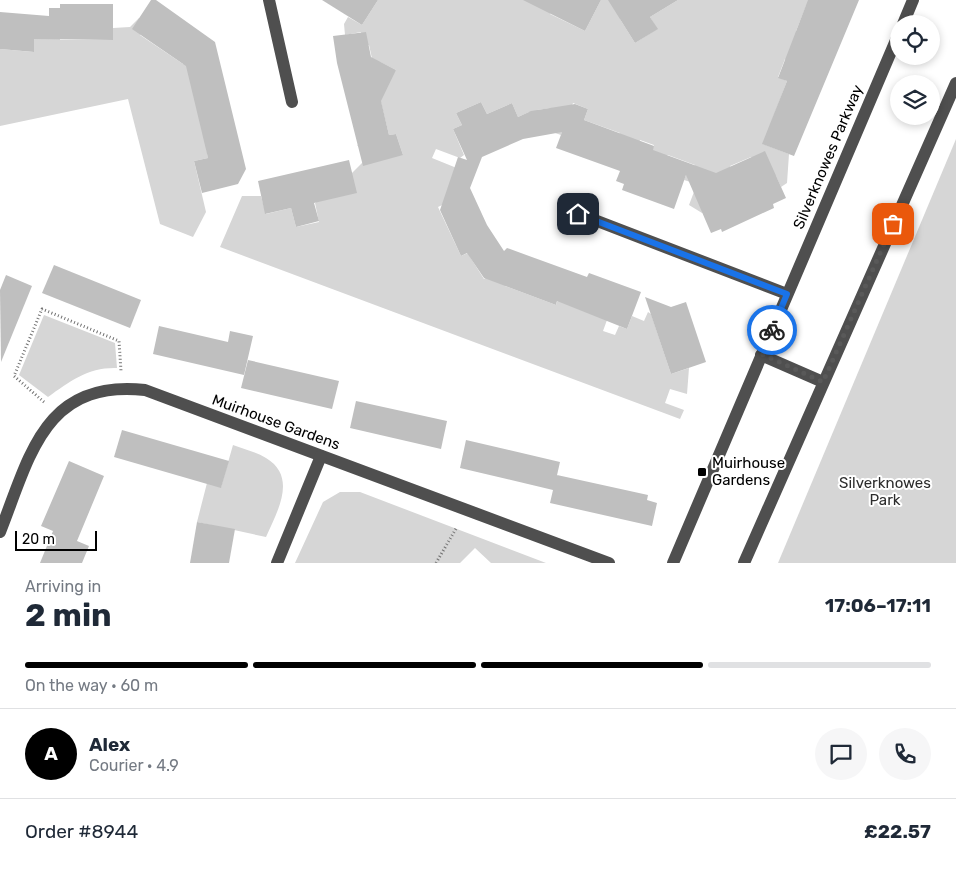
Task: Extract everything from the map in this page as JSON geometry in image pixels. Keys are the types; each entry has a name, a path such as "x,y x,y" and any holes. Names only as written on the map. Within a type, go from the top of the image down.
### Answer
{"street":[{"path":"269,0 292,102"},
{"path":"907,15 913,0"},
{"name":"Silverknowes Parkway","path":"673,563 890,54"},
{"path":"744,563 956,83"},
{"path":"578,214 787,294"},
{"path":"762,354 823,382"},
{"name":"Muirhouse Gardens","path":"0,532 41,433 58,414 76,399 98,391 123,388 145,390 609,563"},
{"path":"277,563 321,456"}],"path":[{"path":"58,414 14,376 42,309 120,340 123,388"},
{"path":"436,563 467,509"}],"green space":[{"path":"378,0 557,0 550,14 585,31 601,0 627,0 620,19 635,43 657,29 650,17 678,0 830,0 806,6 796,31 806,35 795,63 785,59 778,77 787,81 763,144 789,154 787,183 781,187 776,176 751,157 730,166 738,184 702,213 689,205 697,184 684,180 686,175 691,176 695,165 668,155 649,159 654,145 640,140 632,163 616,146 620,133 584,120 588,109 573,103 561,135 555,133 551,108 537,110 539,124 529,112 518,117 512,103 487,114 481,102 456,113 462,125 453,129 464,155 460,158 436,149 432,158 469,173 463,195 438,207 461,256 486,245 470,257 484,279 511,262 505,286 556,305 563,285 607,320 603,331 615,335 619,326 627,329 632,316 644,321 648,312 651,314 671,374 689,368 687,394 670,389 665,403 684,410 680,419 220,247 242,196 261,196 266,214 291,208 296,227 319,222 315,203 352,173 369,156 357,145 381,139 403,155 396,134 389,135 377,86 396,70 380,62 373,63 369,45 363,46 361,32 345,35 344,24 348,17 362,25"},
{"path":"139,18 148,23 140,35 183,64 190,54 208,158 194,161 206,212 193,237 160,224 128,99 0,126 0,49 33,52 34,39 44,39 45,20 60,28 60,40 113,40 113,28 130,27"},
{"name":"Silverknowes Park","path":"956,139 956,563 778,563"},
{"path":"44,315 115,343 117,368 107,368 80,376 48,397 19,375"},
{"path":"233,445 266,458 276,466 281,475 282,495 266,537 197,522 207,483 221,487"},
{"path":"340,492 360,492 546,563 491,563 475,548 460,563 295,563 323,502"}],"building":[{"path":"151,0 156,0 215,42 246,169 238,184 202,193 194,161 208,158 186,66 132,29"},
{"path":"322,0 378,0 362,25"},
{"path":"523,0 601,0 585,31"},
{"path":"608,0 678,0 650,17 658,29 635,43"},
{"path":"808,0 859,0 794,156 762,144 787,81 778,78"},
{"path":"60,4 113,4 113,40 34,39 34,52 0,49 0,12 49,16 49,8 60,8"},
{"path":"366,32 371,57 396,70 381,101 389,135 396,134 403,155 363,166 337,63 333,36"},
{"path":"481,102 487,114 512,103 518,117 531,111 575,104 588,109 584,120 654,146 653,150 716,173 765,151 786,198 773,204 774,208 722,232 721,229 711,233 686,175 674,209 622,190 624,184 616,181 620,171 556,148 562,132 523,139 482,157 470,188 487,225 504,251 507,248 587,277 589,273 641,292 627,329 557,301 556,305 484,278 467,253 461,256 440,210 458,157 467,160 453,129 462,125 456,113"},
{"path":"349,160 357,193 314,203 319,221 296,227 291,208 265,214 258,181"},
{"path":"54,265 141,300 130,328 42,293"},
{"path":"6,275 32,286 1,362 0,290"},
{"path":"645,297 671,307 686,302 706,362 671,374"},
{"path":"159,326 228,342 230,331 253,336 244,375 153,354"},
{"path":"248,360 339,381 332,409 241,388"},
{"path":"356,401 447,421 441,449 350,428"},
{"path":"122,430 229,461 221,488 114,457"},
{"path":"466,440 560,462 557,475 648,495 647,500 657,503 652,526 550,503 553,490 460,468"},
{"path":"69,461 104,476 77,541 89,546 82,563 40,563 53,531 41,526"},
{"path":"197,522 235,529 229,563 190,563"}],"way so far":[{"path":"772,330 762,354 823,382 893,224"}],"place":[{"name":"Muirhouse Gardens","path":"702,472"}],"route":[{"path":"578,214 787,294 772,330"}]}
